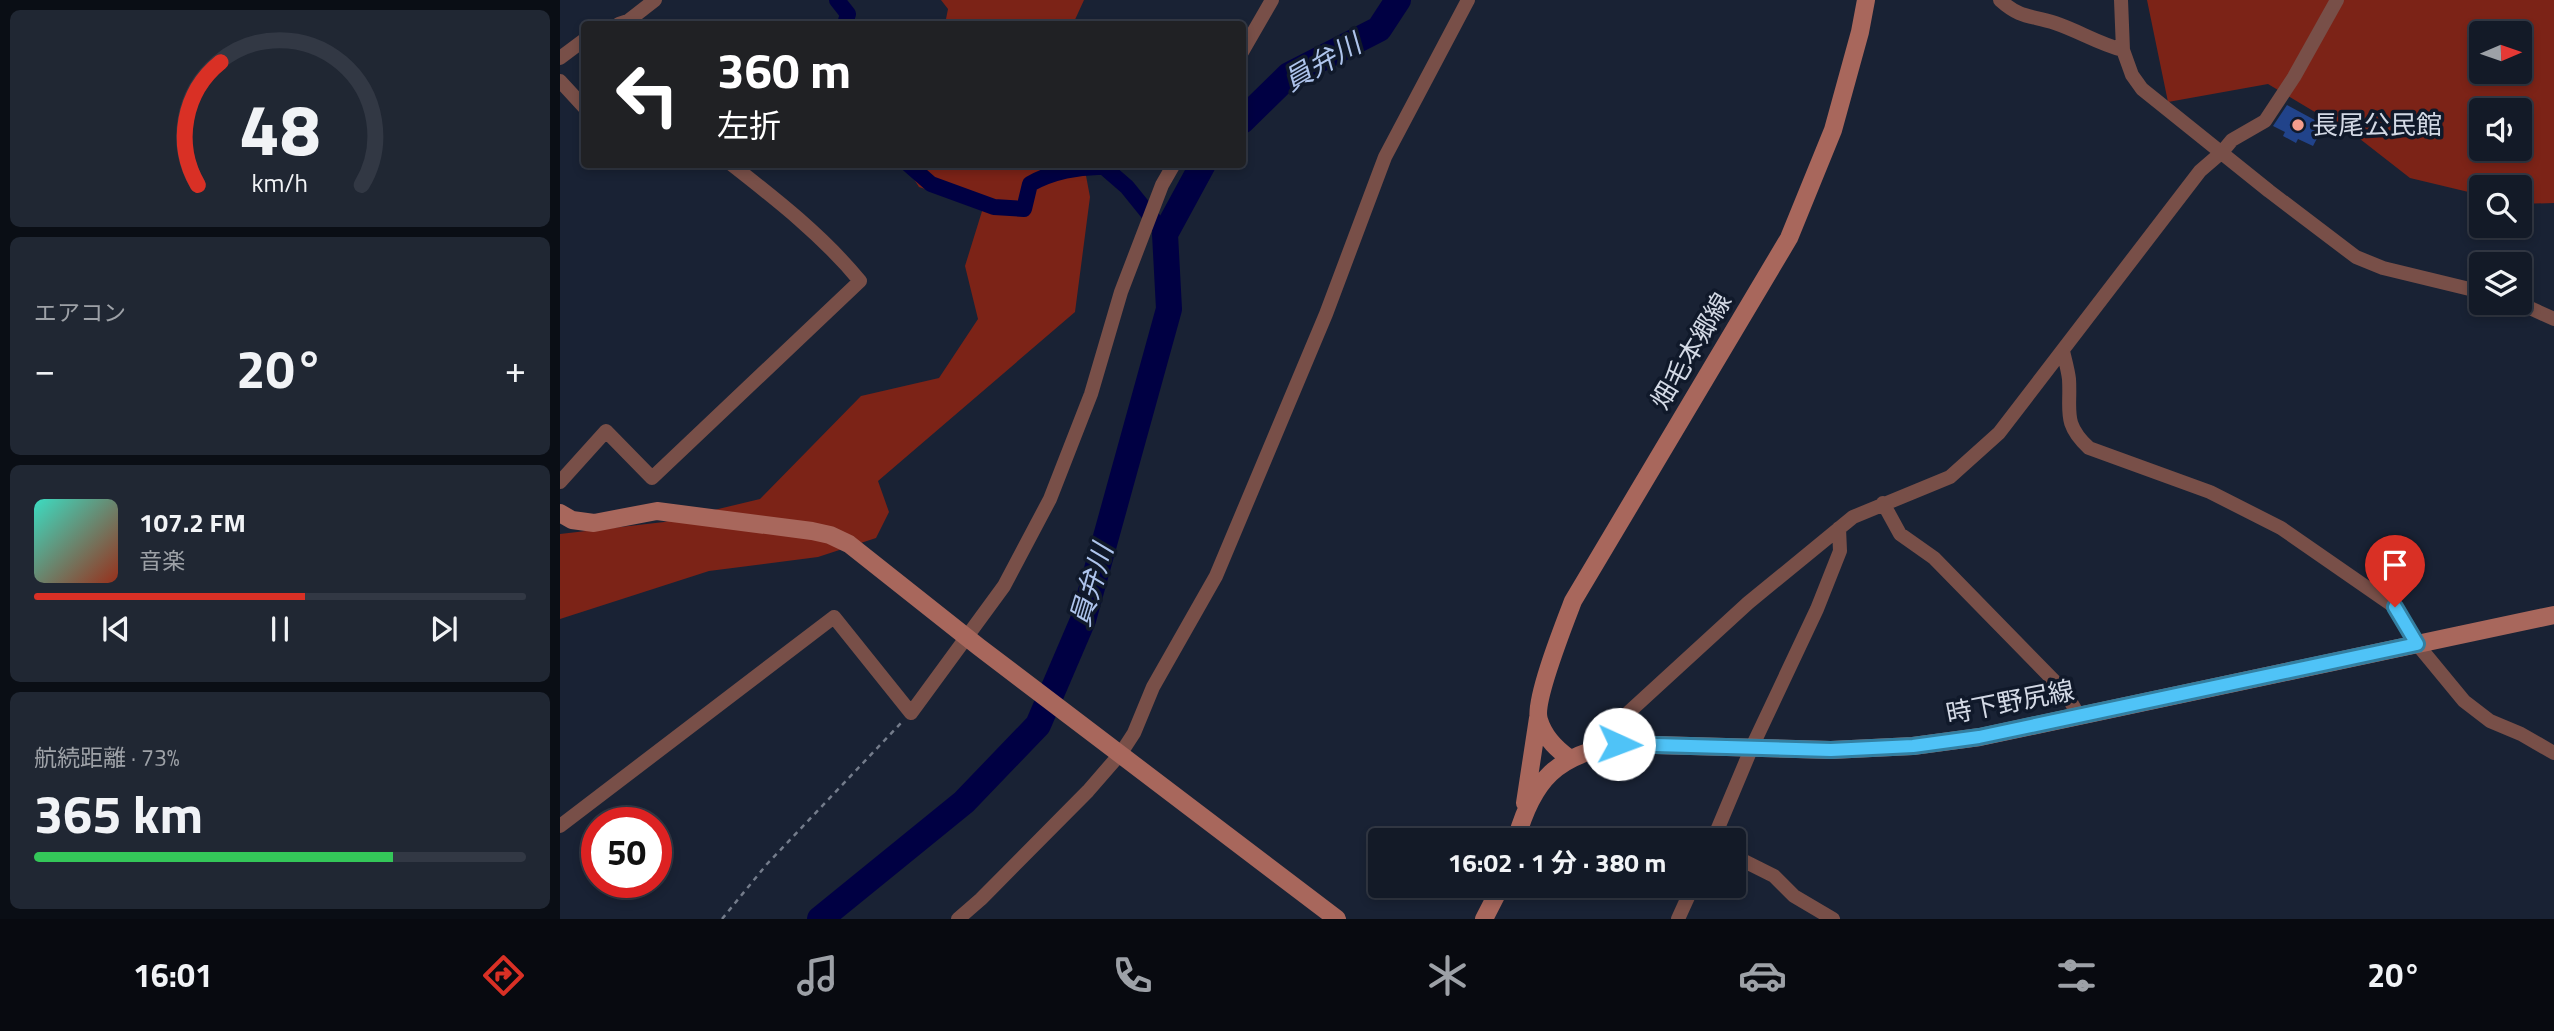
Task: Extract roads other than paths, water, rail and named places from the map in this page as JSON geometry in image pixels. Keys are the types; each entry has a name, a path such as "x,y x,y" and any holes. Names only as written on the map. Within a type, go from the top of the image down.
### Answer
{"main road":[{"name":"畑毛本郷線","path":"1524,810 1538,718 1552,656 1573,601 1790,238 1833,130 1866,0"},
{"path":"560,513 572,520 594,523 657,511 830,535 849,544 973,642 1337,919"},
{"name":"時下野尻線","path":"1519,828 1524,810 1546,778 1569,758 1592,749 1619,744 1831,750 1913,746 1979,737 2554,615"},
{"path":"1538,718 1548,739 1569,758"},
{"path":"1484,919 1495,898"}],"street":[{"path":"628,21 655,0"},
{"path":"1246,45 1272,0"},
{"path":"958,919 1087,791 1114,748 1135,733 1153,687 1216,576 1326,314 1385,157 1468,0"},
{"path":"2000,0 2014,13 2055,23 2123,51"},
{"path":"2122,0 2123,51 2132,75 2142,89 2356,257 2384,268 2469,289"},
{"path":"1619,744 1619,727 1629,712 1748,603 1839,528 1853,517 1883,503 1950,477 2000,433 2200,171 2232,140 2265,121 2294,77 2337,0"},
{"path":"560,58 581,42"},
{"path":"560,81 581,104"},
{"path":"560,482 606,431 652,478 860,281 847,265 786,207 737,168"},
{"path":"560,826 834,617 911,713 973,642 1051,499 1094,386 1121,292 1152,208 1172,168"},
{"path":"2532,309 2554,319"},
{"path":"2063,351 2069,377 2069,420 2076,436 2089,448 2210,492 2281,528 2395,607 2417,644 2464,701 2490,721 2521,734 2554,753"},
{"path":"1883,503 1899,534 1934,558 2065,692 2079,716"},
{"path":"1718,828 1752,747 1817,609 1840,551 1839,528"},
{"path":"1746,862 1774,876 1794,896 1833,919"},
{"path":"1678,919 1688,898"}],"waterway":[{"path":"837,0 848,14 846,21"},
{"name":"員弁川","path":"1246,117 1289,75 1379,29 1398,0"},
{"path":"913,168 931,184 994,207 1024,209 1030,184 1047,176 1085,168"},
{"path":"1105,168 1127,187 1165,234"},
{"name":"員弁川","path":"820,919 964,802 1038,725 1083,620 1169,309 1165,234 1201,168"}],"place":[{"name":"長尾公民館","path":"2298,125"}]}
